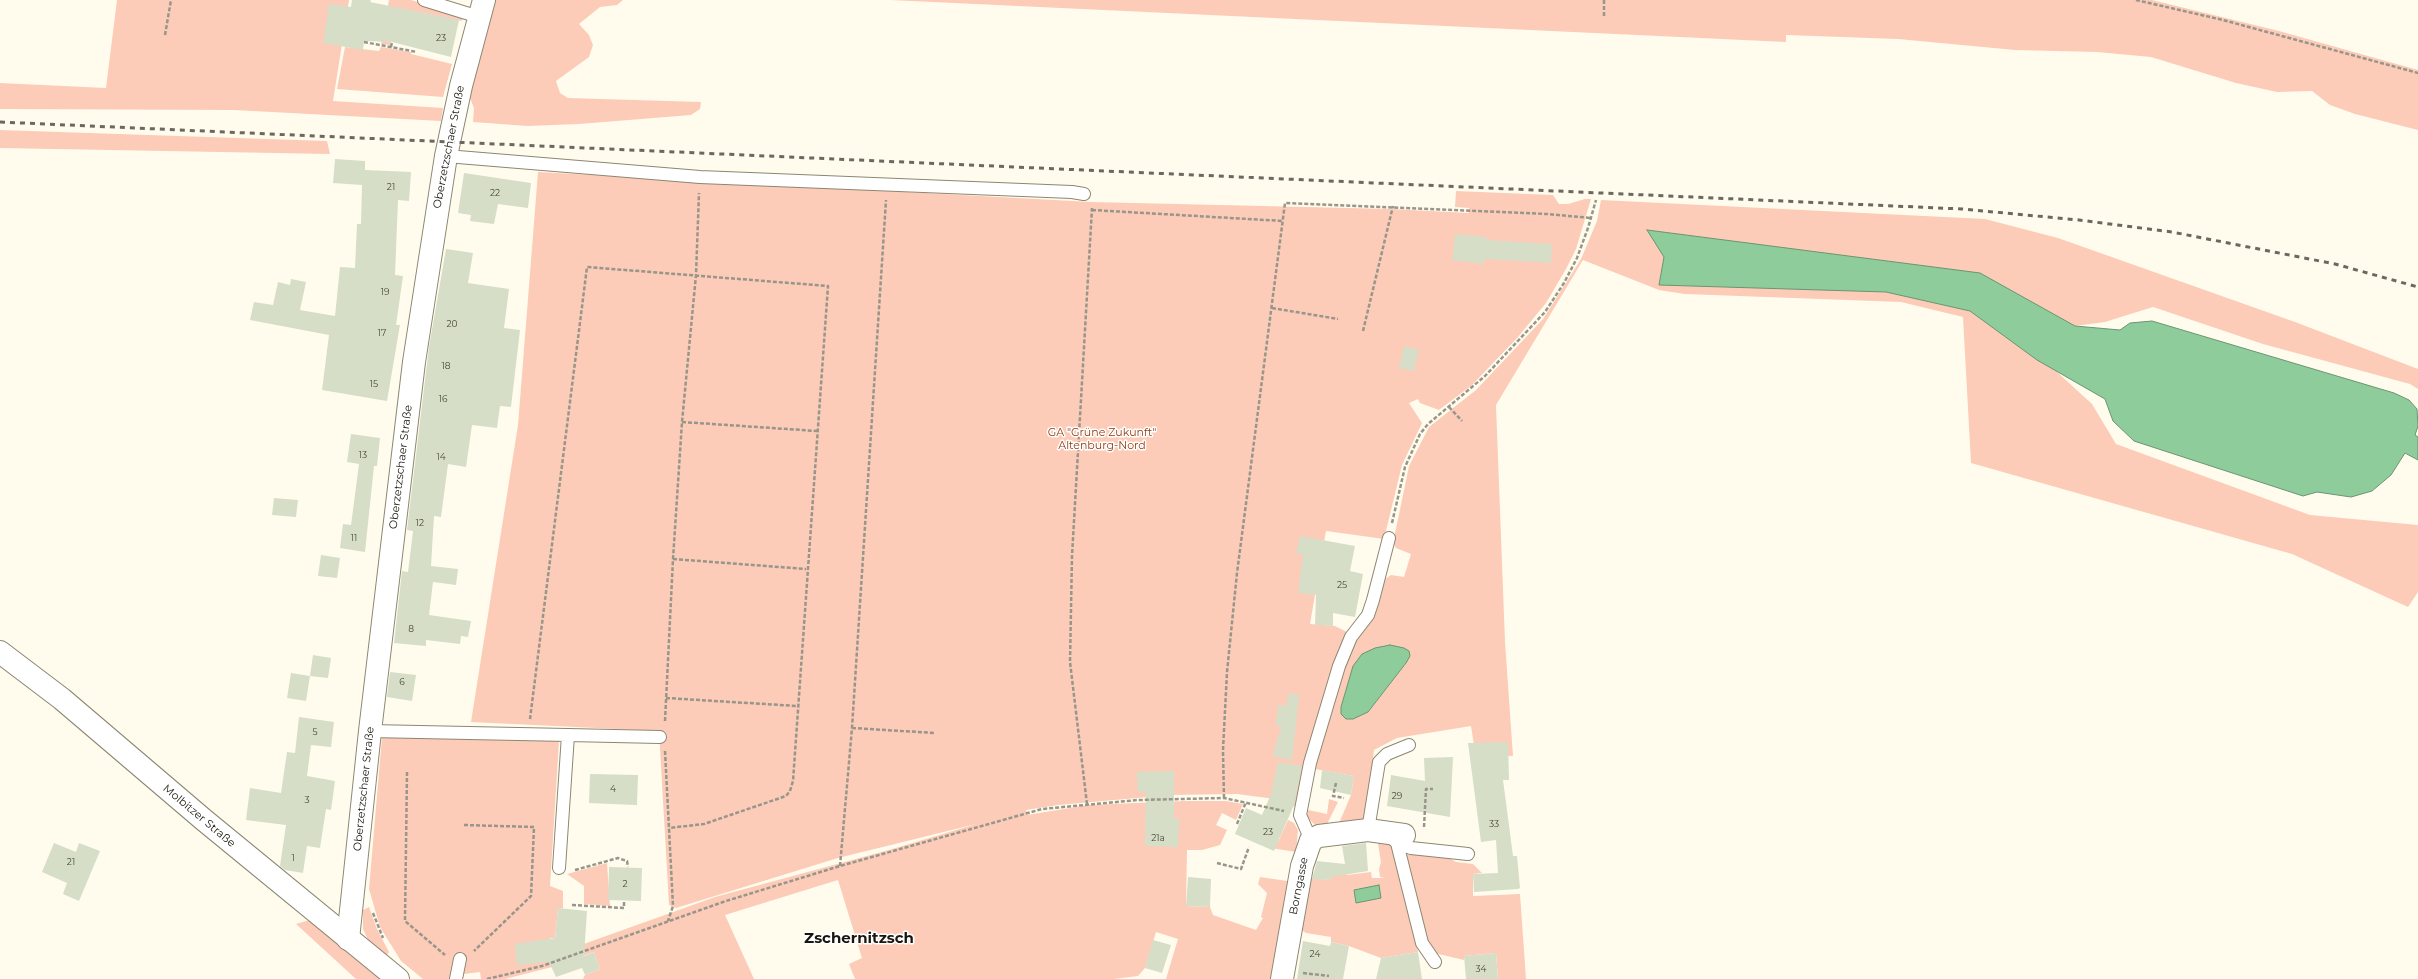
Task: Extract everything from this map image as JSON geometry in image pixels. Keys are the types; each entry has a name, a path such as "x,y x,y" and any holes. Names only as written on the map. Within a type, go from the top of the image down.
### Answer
{"street":[{"name":"Oberzetzschaer Straße","path":"348,939 370,731 414,362 446,156 461,86 481,8"},
{"name":"Molbitzer Straße","path":"0,652 62,699 204,820 398,979"},
{"path":"1311,840 1319,836 1396,834"},
{"name":"Borngasse","path":"1284,974 1302,866 1311,840"}],"lane":[{"path":"424,0 481,8"},
{"path":"446,156 700,177 1072,192 1084,194"},
{"path":"1311,840 1300,815 1310,763 1328,698 1351,637 1368,615 1389,538"},
{"path":"370,731 662,737"},
{"path":"559,868 568,735"},
{"path":"1409,744 1386,754 1379,762 1422,943 1435,962"},
{"path":"1396,834 1411,848 1468,854"},
{"path":"456,979 460,959"}],"path":[{"path":"166,35 171,0"},
{"path":"1604,0 1604,16"},
{"path":"2136,0 2223,20 2418,73"},
{"path":"364,42 417,52"},
{"path":"391,47 392,42"},
{"path":"668,922 673,906 662,737 666,698 682,422 696,275 700,177"},
{"path":"840,866 852,728 887,185"},
{"path":"1084,194 1091,202 1092,210 1072,556 1070,662 1087,804"},
{"path":"1389,538 1401,480 1410,453 1428,424 1485,376 1545,312 1564,283 1577,258 1596,200"},
{"path":"1224,798 1223,750 1227,672 1243,523 1285,203 1393,206 1592,216"},
{"path":"1363,331 1393,206"},
{"path":"1092,210 1283,221"},
{"path":"528,734 587,267 828,286 806,569 793,781 790,791 786,796 704,824 669,828"},
{"path":"1272,308 1338,319"},
{"path":"1449,407 1462,421"},
{"path":"682,422 817,431"},
{"path":"673,559 806,569"},
{"path":"666,698 797,706"},
{"path":"852,728 936,733"},
{"path":"407,772 405,921 446,956 460,959 465,959 531,896 534,827 464,825"},
{"path":"1336,783 1333,796 1344,798"},
{"path":"1396,834 1426,789 1433,789"},
{"path":"487,979 542,966 668,922 840,866 1042,809 1087,804 1224,798 1300,815"},
{"path":"1237,824 1246,802"},
{"path":"1217,863 1241,868 1249,847"},
{"path":"574,870 618,858 626,861 628,867"},
{"path":"572,904 624,908 624,900"},
{"path":"371,907 377,927 384,940"},
{"path":"1284,974 1329,976"}],"green space":[{"path":"117,0 349,0 333,101 443,108 441,121 234,110 0,109 0,83 106,88"},
{"path":"389,0 411,0 463,15 462,21 398,8 390,45 381,44"},
{"path":"493,0 623,0 617,5 600,7 579,24 589,35 593,45 589,57 556,81 560,93 568,98 701,102 700,109 691,115 579,124 528,126 473,122 474,108 470,98"},
{"path":"890,0 2152,0 2279,31 2418,70 2418,130 2355,114 2330,105 2312,91 2277,92 2236,83 2151,57 2097,52 2015,50 1898,39 1786,35 1786,42"},
{"path":"345,47 379,51 381,47 411,52 411,54 452,64 443,97 337,89"},
{"path":"0,130 327,141 330,154 0,148"},
{"name":"GA \"Grüne Zukunft\" Altenburg-Nord","path":"538,172 1091,202 1391,209 1469,213 1469,208 1455,207 1456,191 1553,195 1559,204 1568,204 1585,199 1591,199 1576,249 1566,269 1546,303 1518,337 1472,385 1439,410 1420,403 1418,399 1409,403 1422,423 1402,465 1384,539 1326,531 1310,624 1335,626 1349,633 1335,662 1325,689 1295,806 1290,808 1290,801 1237,794 1171,795 1058,805 1026,810 1027,815 1088,805 1184,801 1226,801 1243,804 1236,820 1222,813 1216,825 1227,830 1220,845 1202,850 1187,850 1186,906 1210,907 1213,915 1256,930 1263,918 1261,917 1267,893 1258,884 1260,877 1294,882 1274,979 1166,979 1178,939 1156,932 1145,968 1138,976 1114,979 855,979 849,964 862,958 838,880 725,915 754,979 583,979 585,975 600,969 594,952 552,967 505,979 481,979 480,972 464,974 452,970 449,979 423,979 401,961 380,927 369,889 382,737 395,736 559,741 550,886 563,891 563,908 558,909 555,938 550,938 550,940 581,945 715,897 889,850 976,824 838,858 676,908 669,905 659,731 471,722 518,425"},
{"path":"1601,200 1985,219 2058,238 2295,322 2418,369 2418,389 2410,384 2263,344 2153,307 2105,322 2075,326 2057,372 2092,404 2116,444 2310,515 2418,525 2418,592 2408,607 2292,554 1971,463 1963,317 1901,302 1685,294 1659,290 1583,260 1496,405 1505,642 1513,756 1487,755 1476,758 1471,726 1397,738 1374,750 1365,824 1337,828 1351,795 1354,776 1315,769 1334,691 1354,642 1378,601 1385,579 1391,575 1404,577 1411,554 1396,548 1393,543 1409,466 1429,427 1476,390 1543,319 1581,259 1597,221","holes":["1406,663 1368,712 1346,719 1343,715 1341,707 1346,690"]},
{"path":"1329,799 1338,802 1325,828 1317,827 1307,817 1308,810 1327,814"},
{"path":"1288,820 1294,823 1298,830 1296,852 1271,848 1278,842"},
{"path":"1377,838 1393,845 1418,952 1381,958 1349,946 1331,942 1331,937 1306,933 1298,928 1313,861 1311,878 1330,880 1332,865 1346,866 1347,875 1371,872 1372,878 1385,878 1380,877 1379,869 1381,862"},
{"path":"1405,854 1446,856 1456,862 1473,864 1482,873 1473,874 1473,896 1520,894 1526,979 1498,979 1496,953 1464,956 1464,960 1434,953 1425,937"},
{"path":"607,863 610,906 584,904 584,886 567,874"},
{"path":"369,907 377,929 389,952 386,957 370,944 363,929 363,910"},
{"path":"310,920 387,979 356,979 296,924"}],"shaded area":[{"path":"1647,230 1980,273 2075,326 2120,330 2130,323 2152,321 2394,393 2409,400 2417,409 2418,426 2415,435 2418,437 2418,460 2405,453 2391,475 2372,491 2351,497 2317,492 2303,496 2134,441 2113,421 2105,399 2037,360 1970,311 1886,292 1659,285 1664,257"},
{"path":"1390,645 1404,648 1409,651 1410,656 1406,663 1368,712 1353,719 1346,719 1341,714 1341,707 1353,666 1362,654 1375,648"},
{"path":"1379,885 1381,898 1356,903 1354,890"}],"building":[{"path":"352,0 371,0 370,2 459,20 451,57 392,42 364,41 363,50 323,43 329,4 351,7"},
{"path":"335,159 365,161 365,170 411,172 409,201 398,200 395,275 403,276 396,325 400,325 387,401 322,390 329,335 250,320 254,302 273,305 278,282 290,285 291,279 306,282 300,310 335,316 340,267 355,268 357,224 361,224 362,185 333,183"},
{"path":"464,173 531,183 528,208 498,204 494,224 470,221 471,215 458,213"},
{"path":"1455,234 1487,237 1487,240 1552,244 1551,263 1485,259 1484,264 1452,260"},
{"path":"446,249 473,253 468,283 509,289 504,328 520,330 511,407 500,406 497,428 472,425 466,467 448,464 441,517 434,516 431,566 458,569 456,585 433,582 429,615 471,621 468,637 461,636 460,644 426,640 426,646 394,643 402,571 408,572 413,531 407,530 429,347"},
{"path":"1404,346 1419,350 1414,371 1399,368"},
{"path":"351,434 380,438 377,466 374,466 365,552 340,548 343,524 351,525 359,464 347,462"},
{"path":"274,498 298,500 296,517 272,515"},
{"path":"1300,536 1355,546 1350,571 1363,574 1355,617 1333,613 1333,626 1315,625 1316,595 1298,593 1303,554 1296,553"},
{"path":"321,555 340,558 337,578 318,576"},
{"path":"313,655 331,658 328,678 310,676"},
{"path":"390,672 416,675 412,701 387,697"},
{"path":"291,673 310,676 306,701 287,698"},
{"path":"1289,693 1299,695 1292,760 1273,756 1281,726 1276,726 1278,705 1286,706"},
{"path":"299,717 334,722 331,747 311,745 307,776 335,781 331,810 326,809 320,848 307,846 303,873 285,870 280,866 286,825 246,820 250,788 281,793 287,752 295,753"},
{"path":"1508,742 1509,780 1503,780 1513,856 1517,856 1520,888 1474,892 1473,874 1498,873 1496,840 1481,842 1468,743"},
{"path":"1453,757 1450,817 1387,806 1391,775 1425,781 1424,758"},
{"path":"1278,762 1302,766 1294,805 1274,851 1235,834 1246,808 1262,815 1271,794"},
{"path":"1322,770 1354,776 1351,795 1320,788"},
{"path":"1174,771 1174,818 1179,819 1178,847 1145,846 1146,792 1138,792 1137,772"},
{"path":"590,774 638,775 637,805 589,803"},
{"path":"54,843 76,852 79,843 100,851 79,901 63,894 67,883 42,872"},
{"path":"1366,843 1368,871 1331,877 1330,880 1312,879 1317,861 1345,864 1342,846"},
{"path":"609,867 642,868 641,901 608,900"},
{"path":"1188,877 1211,879 1210,907 1186,906"},
{"path":"558,908 587,911 584,956 594,952 600,969 585,975 582,968 556,977 549,962 517,965 515,944 555,938"},
{"path":"1153,940 1171,945 1162,973 1145,968"},
{"path":"1303,941 1330,946 1331,942 1349,946 1343,979 1297,979"},
{"path":"1418,952 1422,979 1376,979 1381,958"},
{"path":"1496,953 1498,979 1466,979 1464,956"}],"railway":[{"path":"0,122 1962,209 2079,220 2172,232 2335,264 2418,287"}],"district":[{"name":"Zschernitzsch","path":"859,939"}]}
